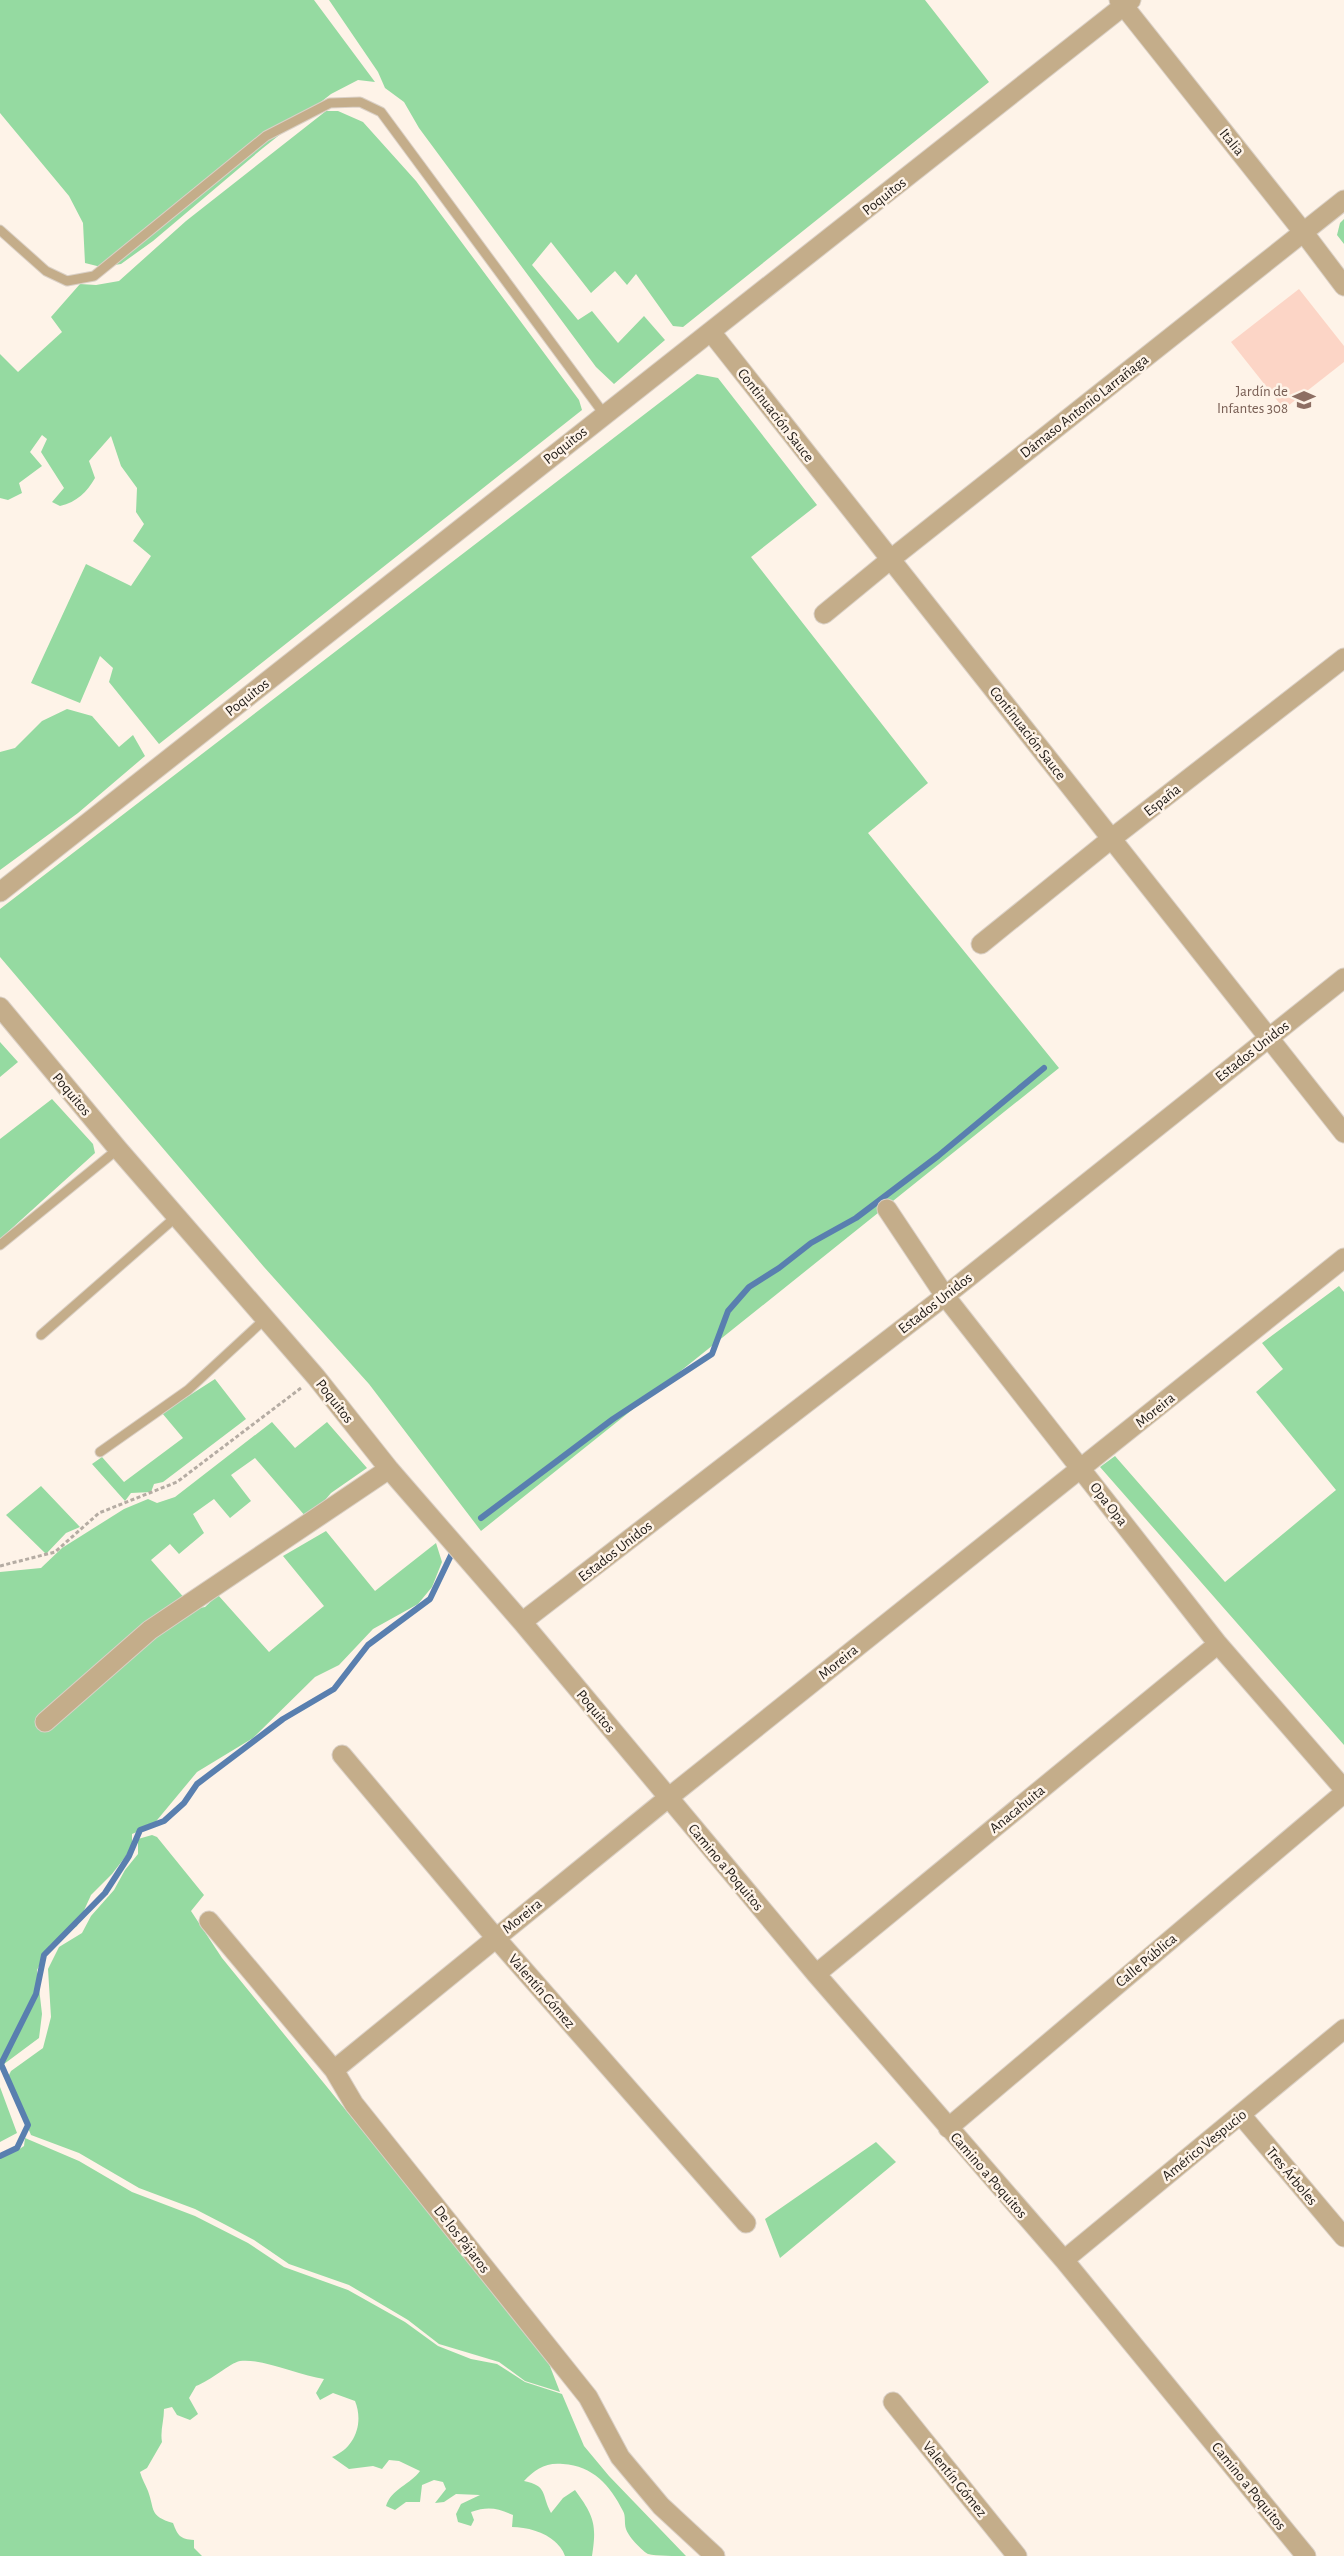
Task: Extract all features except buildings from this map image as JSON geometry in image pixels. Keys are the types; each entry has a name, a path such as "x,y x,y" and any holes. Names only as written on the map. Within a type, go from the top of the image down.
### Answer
{"street":[{"name":"Italia","path":"1124,2 1344,286"},
{"name":"Poquitos","path":"0,892 604,414 711,332 1124,2"},
{"name":"Dámaso Antonio Larrañaga","path":"824,614 1344,200"},
{"name":"Continuación Sauce","path":"711,332 1344,1133"},
{"name":"España","path":"981,944 1111,839 1344,658"},
{"name":"Estados Unidos","path":"522,1622 945,1296 1344,978"},
{"name":"Poquitos","path":"0,1007 118,1149 316,1377 389,1469 522,1622 668,1798"},
{"name":"Opa Opa","path":"887,1209 945,1296 1218,1644 1344,1791"},
{"name":"Moreira","path":"334,2070 668,1798 1344,1258"},
{"path":"45,1722 150,1630 389,1469"},
{"name":"Anacahuita","path":"816,1974 1218,1644"},
{"name":"Valentín Gómez","path":"342,1755 496,1938 746,2223"},
{"name":"Calle Pública","path":"948,2128 1344,1791"},
{"name":"Camino a Poquitos","path":"668,1798 816,1974 1064,2260 1301,2555"},
{"name":"De los Pájaros","path":"209,1921 334,2070 354,2104 588,2397 620,2457 661,2506 715,2556"},
{"name":"Américo Vespucio","path":"1064,2260 1344,2030"},
{"name":"Tres Árboles","path":"1241,2115 1344,2237"},
{"name":"Valentín Gómez","path":"893,2402 1017,2556"}],"lane":[{"path":"0,230 46,271 67,281 94,276 266,136 330,102 360,102 381,112 604,414"},
{"path":"0,1245 118,1149"},
{"path":"41,1335 177,1216"},
{"path":"100,1452 188,1390 265,1319"}],"path":[{"path":"0,1566 55,1552 99,1513 177,1482 316,1377"}],"green space":[{"path":"0,0 314,0 375,82 358,80 331,94 263,148 153,241 121,264 101,267 85,263 83,223 69,196 0,113"},
{"path":"329,0 925,0 989,82 683,327 673,326 636,274 627,285 615,271 591,293 551,242 532,265 578,320 592,311 618,343 644,316 665,340 614,384 596,367 419,128 404,102 385,88 378,72"},
{"path":"326,111 338,111 363,122 416,181 579,400 582,410 159,744 109,682 113,668 100,656 80,703 31,683 86,564 131,586 151,556 133,541 144,524 136,512 137,488 121,466 111,436 89,461 95,478 89,488 72,502 60,506 52,502 64,488 41,452 47,439 42,435 30,452 42,466 19,483 22,493 8,500 0,498 0,354 18,372 62,332 51,317 80,284 96,285 119,281 186,221"},
{"path":"1344,219 1344,244 1337,235 1340,223"},
{"path":"697,374 718,378 817,505 751,557 928,783 868,833 1059,1068 481,1531 369,1384 264,1267 0,957 0,909"},
{"path":"67,709 92,716 119,747 133,735 145,756 78,813 0,870 0,752 15,748 42,721"},
{"path":"0,1042 18,1062 0,1077"},
{"path":"52,1099 93,1144 95,1153 0,1239 0,1139"},
{"path":"1339,1286 1344,1292 1344,1745 1100,1467 1115,1456 1225,1582 1336,1490 1256,1392 1283,1369 1262,1343"},
{"path":"215,1379 246,1419 163,1482 154,1484 151,1492 131,1493 125,1501 92,1464 102,1457 124,1482 183,1438 162,1413"},
{"path":"272,1422 295,1448 327,1422 367,1468 331,1493 320,1506 306,1517 255,1458 231,1475 251,1501 230,1518 214,1499 193,1514 204,1533 179,1554 170,1544 151,1560 194,1609 205,1607 218,1595 269,1652 324,1606 283,1556 326,1531 375,1591 436,1543 442,1562 432,1587 418,1604 373,1629 339,1665 315,1677 253,1738 197,1772 153,1825 132,1834 132,1848 112,1874 91,1895 77,1926 50,1945 37,1970 42,2014 39,2038 0,2067 0,1572 41,1568 62,1548 124,1509 148,1499 157,1503 175,1497"},
{"path":"41,1486 80,1527 66,1533 46,1554 6,1515"},
{"path":"152,1835 157,1837 204,1895 191,1911 222,1958 546,2356 560,2392 525,2381 499,2362 439,2344 408,2320 349,2285 289,2264 254,2240 195,2209 139,2188 79,2153 31,2135 7,2079 11,2071 43,2048 51,2017 48,1969 59,1947 82,1933 91,1916 114,1890 125,1870 138,1854 138,1839"},
{"path":"0,2087 17,2133 0,2142"},
{"path":"25,2138 79,2161 132,2192 195,2216 248,2243 284,2267 348,2290 405,2322 438,2346 471,2359 497,2364 525,2382 562,2394 584,2446 609,2476 686,2556 656,2555 645,2552 627,2532 624,2513 606,2485 592,2473 574,2466 546,2465 532,2473 524,2481 537,2485 540,2488 551,2513 563,2498 575,2490 590,2514 594,2528 592,2556 565,2556 557,2543 543,2534 520,2527 512,2527 513,2515 497,2509 488,2508 471,2512 474,2520 471,2526 458,2522 456,2514 461,2504 480,2495 456,2494 444,2502 435,2503 446,2489 443,2482 434,2480 422,2485 420,2502 406,2502 395,2510 386,2506 392,2495 412,2480 420,2471 399,2461 389,2460 382,2469 373,2466 349,2469 332,2457 347,2448 356,2434 358,2409 355,2401 333,2393 320,2400 316,2393 324,2379 259,2362 240,2361 196,2386 189,2398 198,2414 190,2420 177,2415 172,2407 164,2409 162,2442 147,2468 140,2472 156,2515 173,2523 178,2534 183,2538 194,2540 194,2548 202,2556 0,2556 0,2154 15,2152 24,2146"},
{"path":"876,2142 896,2162 780,2258 765,2219"}],"waterway":[{"path":"481,1518 613,1419 712,1354 728,1311 749,1287 779,1268 811,1243 856,1218 938,1156 1044,1068"},
{"path":"0,2156 17,2148 28,2125 1,2064 36,1994 44,1955 105,1893 129,1856 140,1830 164,1821 184,1803 197,1784 283,1719 334,1689 368,1645 430,1599 454,1549"}],"place":[{"name":"Jardín de Infantes 308","path":"1304,400"}]}
